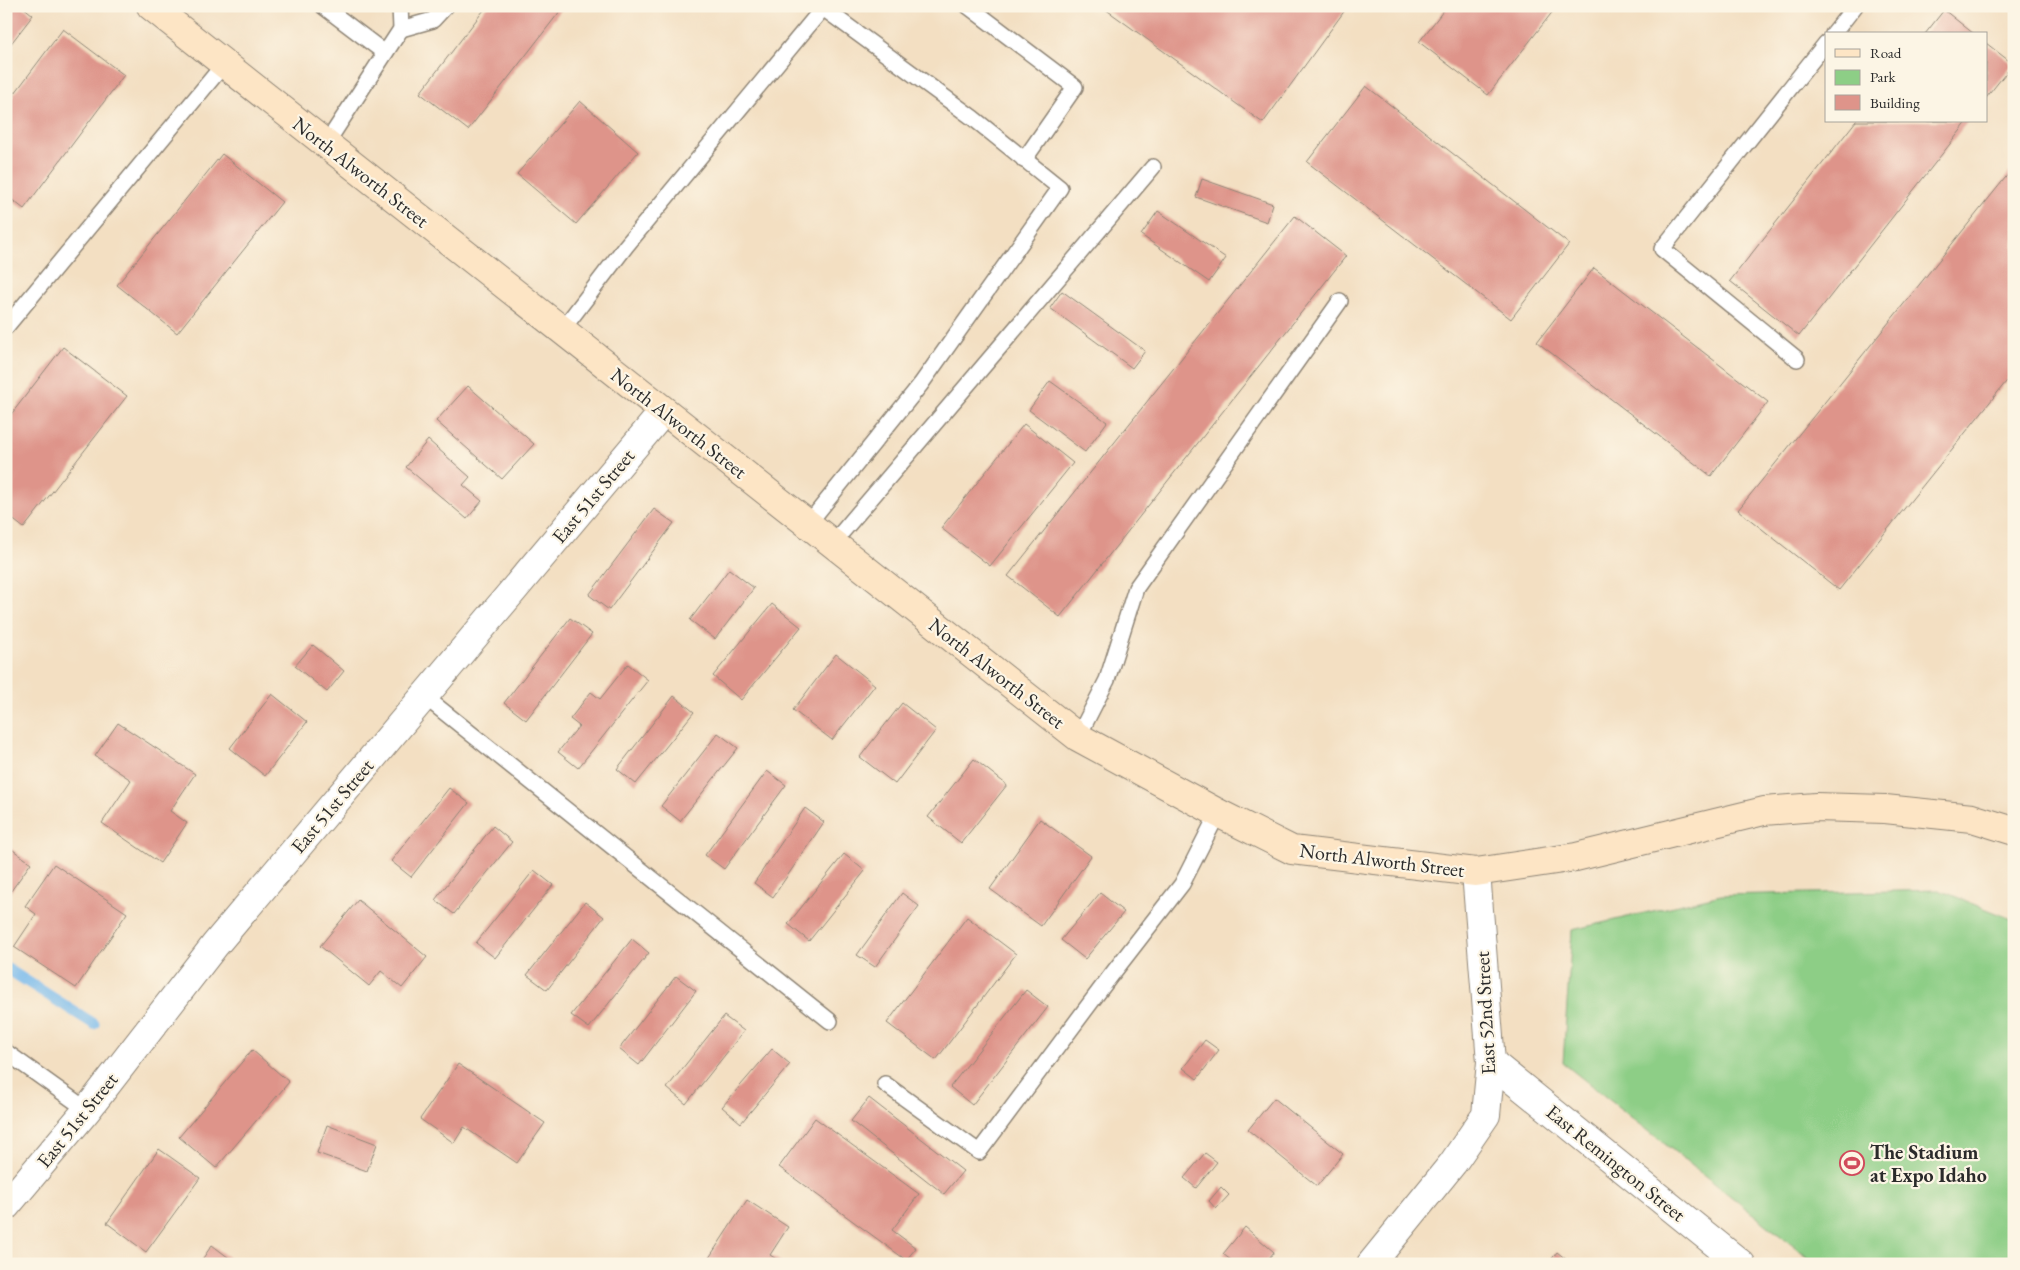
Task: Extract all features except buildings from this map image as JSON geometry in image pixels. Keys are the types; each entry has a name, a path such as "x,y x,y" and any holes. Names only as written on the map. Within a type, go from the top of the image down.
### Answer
{"street":[{"name":"North Alworth Street","path":"166,11 224,64 1078,737 1218,813 1292,850 1476,872 1576,857 1764,811 1816,807 1886,809 1972,818 2014,831"},
{"name":"East 51st Street","path":"6,1206 87,1110 214,945 664,411"},
{"name":"East 52nd Street","path":"1371,1264 1453,1163 1486,1115 1491,1062 1476,872"},
{"name":"East Remington Street","path":"1491,1062 1741,1264"}],"lane":[{"path":"323,6 385,53"},
{"path":"326,144 401,29 400,6"},
{"path":"401,29 433,20 446,6"},
{"path":"968,6 1075,87 1024,160"},
{"path":"1835,32 1855,6"},
{"path":"562,330 626,246 823,8 973,118 1060,188 921,384 808,524"},
{"path":"1797,359 1662,250 1825,44"},
{"path":"6,327 224,64"},
{"path":"832,544 1153,167"},
{"path":"1078,737 1107,680 1136,588 1340,301"},
{"path":"424,696 830,1021"},
{"path":"885,1084 979,1152 1182,884 1218,813"},
{"path":"6,1052 87,1110"}],"green space":[{"name":"The Stadium at Expo Idaho","path":"1939,890 2014,920 2014,1264 1816,1264 1563,1063 1572,930 1721,895"}],"waterway":[{"path":"6,968 94,1024"}],"place":[{"name":"The Stadium at Expo Idaho","path":"1852,1163"}]}
